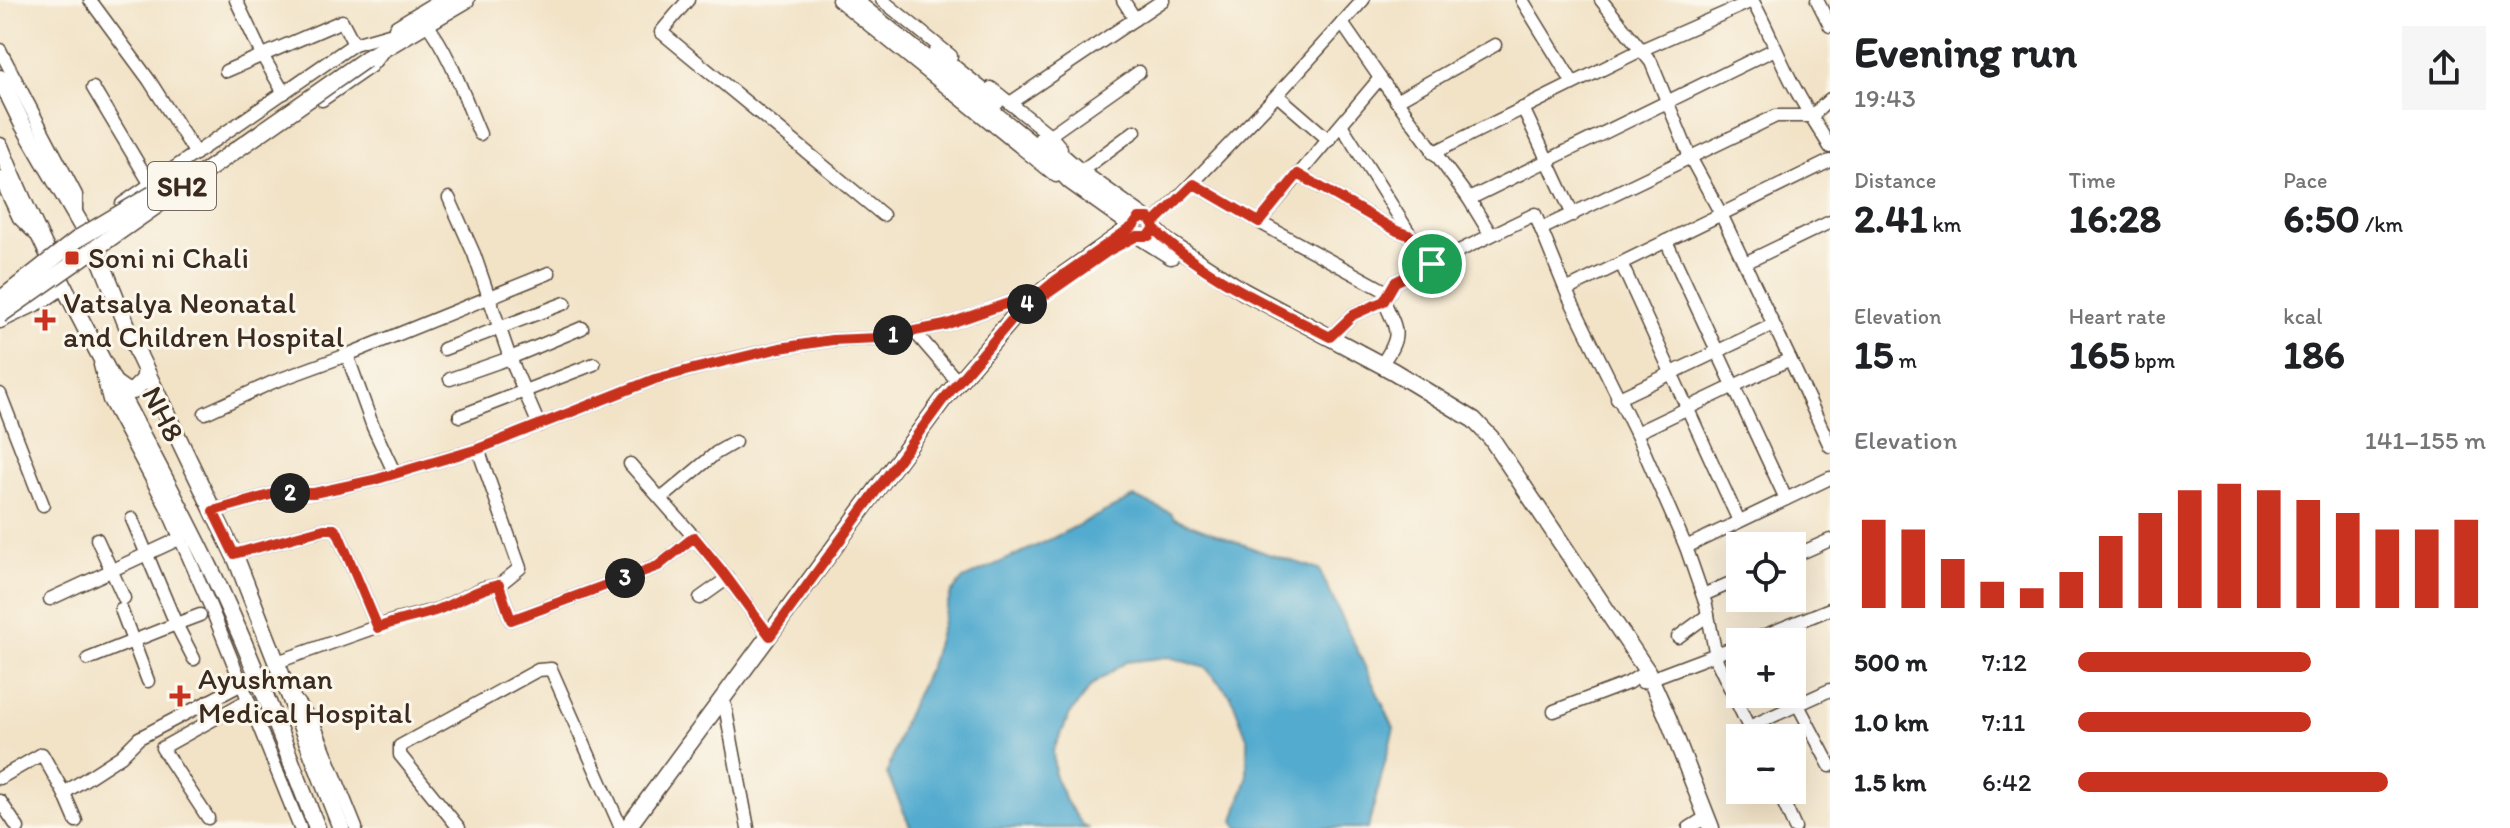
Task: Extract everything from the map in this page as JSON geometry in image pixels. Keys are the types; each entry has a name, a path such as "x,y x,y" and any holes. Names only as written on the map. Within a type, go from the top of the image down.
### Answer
{"main road":[{"name":"SH2","path":"391,37 443,0"},
{"name":"SH2","path":"0,300 79,238 163,188 360,51 426,23 466,0"},
{"path":"853,0 970,89"},
{"path":"869,0 1075,177 1239,299 1388,379 1468,427 1483,444 1646,682"},
{"name":"SH2","path":"0,315 360,51"},
{"name":"NH8","path":"0,78 99,256 146,370 234,554 341,828"},
{"path":"0,120 17,112"},
{"name":"NH8","path":"0,146 63,288 212,572 263,714 278,730 317,828"},
{"path":"635,828 770,636 958,382 1020,310 1144,227"},
{"path":"1144,227 1221,277 1474,420 1491,438 1646,682 1701,826"},
{"path":"624,828 722,704 946,405 1045,292"},
{"path":"116,384 126,391 133,391 144,380 146,370"}],"street":[{"path":"90,0 149,80 196,154"},
{"path":"236,0 284,93"},
{"path":"688,0 661,32 883,215"},
{"path":"838,0 1060,178 1075,177 1135,131"},
{"path":"882,0 1050,135 1075,177"},
{"path":"1123,0 1135,19"},
{"path":"1010,103 1163,0"},
{"path":"1144,227 1356,0"},
{"path":"1144,227 1194,184 1363,0"},
{"path":"1522,0 1573,83"},
{"path":"1601,0 1651,62 1690,157 1745,263 1830,446"},
{"path":"1433,153 1641,50 1752,0 1798,94 1830,147"},
{"path":"1817,0 1830,26"},
{"path":"0,50 76,195 79,222 151,185 284,93 360,51 342,21 226,71"},
{"path":"426,23 436,35 480,134"},
{"path":"1342,23 1469,199 1491,235"},
{"path":"99,256 371,66 391,37"},
{"path":"1396,101 1495,45"},
{"path":"1469,199 1775,49"},
{"path":"1050,135 1139,72"},
{"path":"1259,222 1380,78"},
{"path":"93,88 151,185"},
{"path":"1277,95 1329,140"},
{"path":"1541,229 1776,116 1812,116 1830,99"},
{"path":"1523,108 1573,215"},
{"path":"1342,126 1432,264"},
{"path":"1566,290 1830,161"},
{"path":"1298,174 1411,236"},
{"path":"0,178 19,218 43,247 0,292"},
{"path":"1194,184 1386,297 1397,329 1396,343 1381,365"},
{"path":"449,198 539,425"},
{"path":"1330,337 1353,315 1386,297 1395,282 1535,214 1566,290 1636,433 1686,547 1703,595 1716,658 1748,724"},
{"path":"1745,263 1830,222"},
{"path":"1666,241 1786,499"},
{"path":"1621,263 1739,521"},
{"path":"205,413 273,382 549,273"},
{"path":"0,322 44,301 63,288"},
{"path":"213,511 277,493 314,493 395,474 478,449 655,379 780,348 832,340 879,338 914,331 1045,292"},
{"path":"444,349 565,303"},
{"path":"1617,399 1773,325"},
{"path":"450,379 582,328"},
{"path":"914,331 958,382"},
{"path":"93,343 109,400 166,506 248,700 263,714 300,828"},
{"path":"347,355 373,427 395,474"},
{"path":"1636,433 1790,359"},
{"path":"460,416 594,364"},
{"path":"0,394 43,505"},
{"path":"1816,415 1830,412"},
{"path":"661,499 716,453 735,442"},
{"path":"277,662 393,621 439,609 483,588 499,585 520,568 478,449"},
{"path":"630,464 728,578 770,636"},
{"path":"1686,547 1830,478"},
{"path":"132,519 194,659"},
{"path":"234,554 324,529 334,529 378,628"},
{"path":"499,585 511,620 658,566 694,537"},
{"path":"97,539 148,681"},
{"path":"50,599 179,539"},
{"path":"1806,551 1830,540"},
{"path":"700,598 728,578"},
{"path":"1703,595 1726,585"},
{"path":"1783,628 1830,609"},
{"path":"88,659 200,615"},
{"path":"1678,637 1708,615"},
{"path":"1802,628 1830,617"},
{"path":"1716,658 1726,653"},
{"path":"1554,711 1628,683 1646,682 1726,656"},
{"path":"459,828 400,755 400,746 538,670 551,669 624,828"},
{"path":"64,793 121,756 139,738 242,684"},
{"path":"287,688 314,724 356,828"},
{"path":"1806,701 1830,690"},
{"path":"208,818 162,748 248,700"},
{"path":"722,704 748,828"},
{"path":"1767,724 1793,708"},
{"path":"1800,708 1830,766"},
{"path":"0,778 42,754 76,821"},
{"path":"0,801 18,828"},
{"path":"1784,804 1795,828"}],"water":[{"path":"1134,497 1171,513 1174,518 1268,554 1319,569 1394,728 1368,828 1238,828 1234,821 1247,778 1247,738 1231,696 1206,668 1169,657 1126,662 1092,685 1070,714 1053,751 1055,777 1066,801 1088,828 911,828 887,774 903,723 931,663 951,593 963,579"}],"place":[{"name":"Soni ni Chali","path":"72,258"},
{"name":"Vatsalya Neonatal and Children Hospital","path":"45,320"},
{"name":"Ayushman Medical Hospital","path":"180,696"}],"route":[{"path":"1432,264 1395,282 1384,301 1353,315 1330,337 1243,291 1166,241 1154,229 1145,238 1137,236 1110,250 1047,294 1043,291 945,325 879,338 832,340 780,348 728,360 655,379 478,449 374,480 314,493 277,493 213,511 234,554 324,529 334,529 378,628 439,609 483,588 499,585 511,620 658,566 694,537 770,636 942,401 1020,310 1043,291 1056,280 1133,226 1139,218 1149,218 1153,224 1194,184 1259,222 1298,174 1411,236 1432,264"}]}
